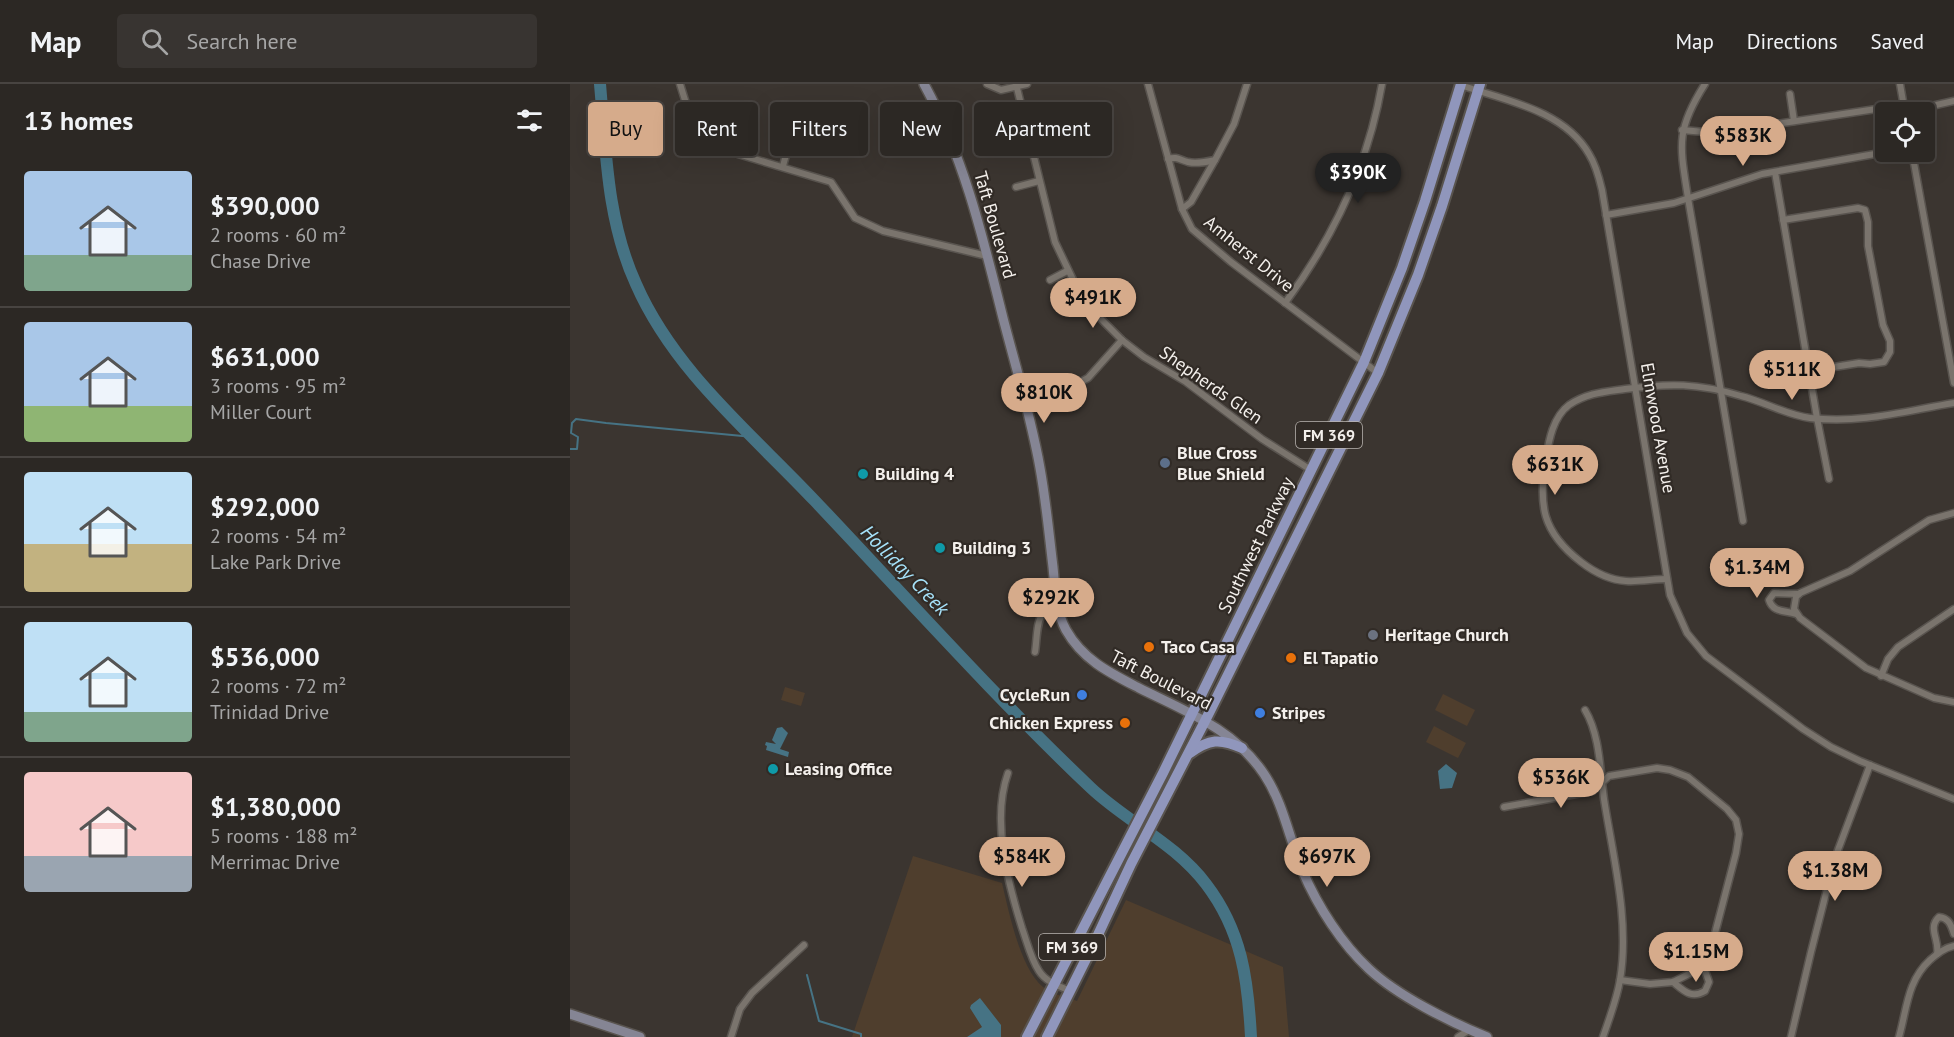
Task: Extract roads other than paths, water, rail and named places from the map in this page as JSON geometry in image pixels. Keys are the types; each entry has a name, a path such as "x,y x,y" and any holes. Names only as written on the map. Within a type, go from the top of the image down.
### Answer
{"main road":[{"name":"Southwest Parkway","path":"1027,1037 1163,772 1364,362 1425,201 1460,84"},
{"name":"Southwest Parkway","path":"1047,1037 1131,864 1205,721 1378,373 1411,293 1442,206 1479,87"},
{"path":"1394,287 1411,293"},
{"path":"1245,603 1261,609"},
{"path":"1187,755 1204,743 1217,741 1230,742 1242,748"}],"street":[{"path":"680,84 694,129 708,145 831,182 855,218 883,231 987,256"},
{"name":"Taft Boulevard","path":"924,84 955,150 969,190 987,256 1038,454 1057,603 1066,630 1084,655 1102,669 1205,721 1225,733 1242,748 1265,775 1286,818 1303,872 1330,920 1353,952 1371,971 1392,987 1469,1030 1487,1037"},
{"path":"987,84 1001,90 1027,84"},
{"name":"Amherst Drive","path":"1148,84 1182,209 1192,229 1378,373"},
{"path":"1182,209 1191,202 1234,124 1247,84"},
{"path":"1285,303 1306,274 1337,223 1366,154 1382,84"},
{"name":"Elmwood Avenue","path":"1460,84 1479,87 1557,122 1576,137 1590,155 1597,170 1670,595 1681,622 1697,648 1818,740 1870,765 1954,799"},
{"path":"1705,84 1682,130 1681,147 1743,521"},
{"path":"1900,84 1903,102"},
{"name":"Shepherds Glen","path":"1016,85 1055,242 1067,271 1094,312 1122,340 1144,357 1186,382 1262,439 1311,470"},
{"path":"1790,94 1794,121"},
{"path":"1935,105 1954,101"},
{"path":"1682,130 1716,133 1875,109"},
{"path":"1606,215 1655,207 1732,182 1775,172 1875,154"},
{"path":"783,166 786,156"},
{"path":"1168,159 1175,157 1198,163 1215,160"},
{"path":"1914,162 1954,383"},
{"path":"1775,172 1829,479"},
{"path":"1016,188 1039,181"},
{"path":"1783,220 1858,208 1865,210 1868,222 1868,246 1883,325 1890,341 1890,352 1884,362 1859,363 1809,371"},
{"path":"1050,280 1067,271"},
{"path":"1073,386 1088,378 1122,340"},
{"path":"1667,579 1627,581 1611,578 1591,570 1559,543 1545,516 1543,494 1545,465 1551,435 1559,416 1567,407 1592,393 1678,384 1744,396 1795,415 1817,418 1869,419 1954,403"},
{"path":"1954,513 1929,520 1850,571 1800,593 1774,593 1769,600 1771,607 1796,614 1857,661 1881,676 1934,698 1954,702"},
{"path":"1796,614 1794,604 1800,593"},
{"path":"1035,652 1041,616 1057,603"},
{"path":"1881,676 1888,659 1898,647 1954,609"},
{"path":"1585,710 1592,722 1602,782 1620,902 1623,948 1620,980 1603,1037"},
{"path":"1791,1037 1810,951 1835,858 1870,765"},
{"path":"1504,807 1593,791 1609,776 1657,768 1688,777 1727,809 1736,820 1739,834 1736,853 1714,937 1702,962 1691,973 1673,982 1650,984 1620,980"},
{"path":"1008,773 1002,829 1005,869 1012,898 1040,973 1054,984 1070,990"},
{"path":"1937,954 1938,948 1933,925 1935,921 1939,917 1945,918 1950,923 1954,934"},
{"path":"731,1037 740,1009 752,993 804,945"},
{"path":"1899,1037 1913,981 1920,969 1937,954 1954,946"},
{"path":"1673,982 1688,994 1698,996 1705,992 1709,982 1702,962"},
{"path":"570,1014 640,1037"},
{"path":"1458,1037 1469,1030"}],"water":[{"path":"782,727 788,733 780,749 789,752 788,757 766,750 765,745 766,742 776,744 772,740 777,728"},
{"path":"1446,764 1457,773 1452,788 1440,789 1438,771"},
{"path":"980,998 1001,1025 1001,1037 967,1037 982,1027 970,1008"}],"waterway":[{"name":"Holliday Creek","path":"600,84 609,186 619,236 636,284 652,316 671,345 716,400 1020,718 1091,788 1194,869 1218,902 1235,938 1245,976 1251,1037"},
{"path":"570,449 577,449 578,437 571,433 572,423 576,419 753,437"},
{"path":"807,975 819,1021 861,1034 861,1037"}],"place":[{"name":"Blue Cross Blue Shield","path":"1165,463"},
{"name":"Building 4","path":"863,474"},
{"name":"Building 3","path":"940,548"},
{"name":"Heritage Church","path":"1373,635"},
{"name":"Taco Casa","path":"1149,647"},
{"name":"El Tapatio","path":"1291,658"},
{"name":"CycleRun","path":"1082,695"},
{"name":"Stripes","path":"1260,713"},
{"name":"Chicken Express","path":"1125,723"},
{"name":"Leasing Office","path":"773,769"}]}
